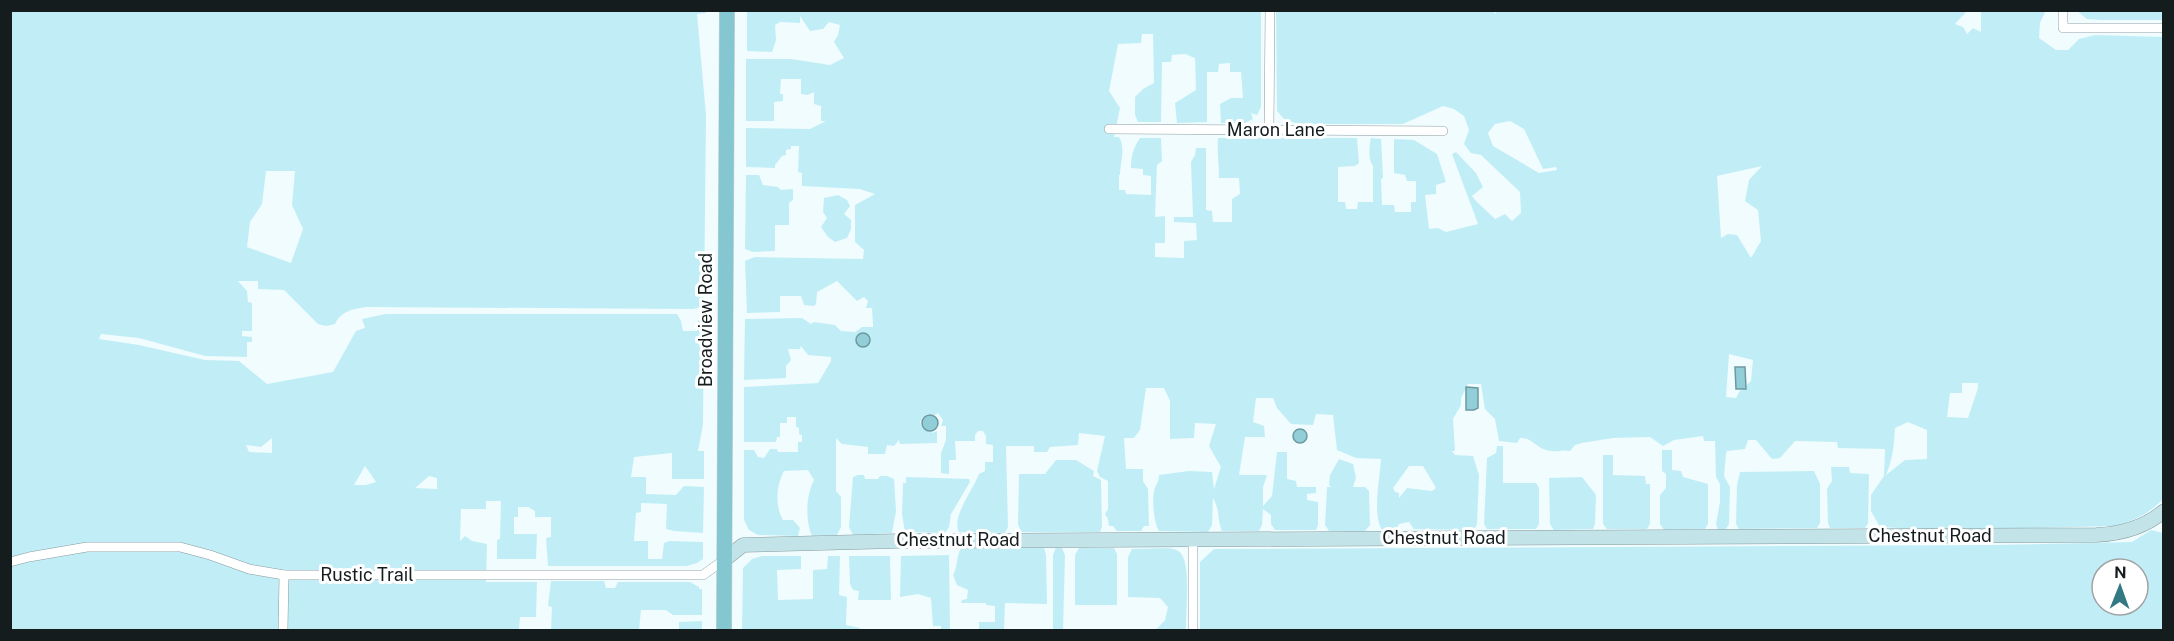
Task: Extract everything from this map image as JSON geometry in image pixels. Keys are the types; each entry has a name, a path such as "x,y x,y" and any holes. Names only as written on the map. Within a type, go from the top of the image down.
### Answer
{"main road":[{"name":"Broadview Road","path":"724,630 727,10"}],"street":[{"path":"1269,130 1270,10"},
{"path":"2063,10 2063,28 2163,28"},
{"name":"Maron Lane","path":"1109,129 1443,131"},
{"name":"Chestnut Road","path":"724,560 743,545 908,540 2096,536 2130,530 2163,513"},
{"path":"1193,539 1193,630"},
{"name":"Rustic Trail","path":"10,562 87,547 174,547 210,555 249,569 284,575 703,575 724,560"},
{"path":"283,630 284,575"}],"shaded area":[{"path":"1493,10 1495,14 1498,10 1968,10 1955,24 1963,27 1967,34 1973,28 1981,32 1981,11 2046,10 2040,23 2039,38 2056,50 2068,50 2079,39 2095,35 2163,37 2163,499 2141,516 2115,526 1938,530 1880,527 1871,511 1871,495 1884,476 1885,449 1838,448 1837,442 1795,441 1780,458 1772,459 1756,440 1748,440 1745,449 1727,451 1726,454 1724,476 1730,487 1729,524 1726,529 1718,530 1716,524 1720,484 1716,477 1715,441 1704,441 1703,436 1674,440 1663,446 1650,437 1613,438 1575,445 1570,451 1552,451 1542,449 1524,438 1520,438 1517,443 1499,441 1495,419 1485,409 1481,384 1468,384 1461,398 1461,405 1453,419 1455,451 1452,451 1455,455 1473,456 1479,475 1477,524 1474,530 1414,529 1409,522 1399,524 1396,530 1382,530 1377,515 1381,459 1356,458 1337,450 1333,415 1316,414 1313,425 1291,424 1277,408 1273,398 1256,398 1253,422 1264,426 1265,437 1245,437 1239,475 1267,475 1263,487 1263,506 1272,496 1277,452 1287,452 1287,479 1296,481 1297,487 1316,487 1316,493 1307,494 1307,500 1318,502 1316,530 1275,530 1271,524 1271,515 1263,509 1262,525 1259,531 1222,531 1213,498 1212,525 1208,532 1159,531 1153,504 1159,475 1189,471 1212,472 1214,489 1221,467 1209,446 1216,424 1195,423 1194,438 1170,439 1170,401 1164,388 1146,388 1140,430 1134,438 1124,438 1126,469 1143,469 1143,481 1148,489 1149,526 1144,526 1141,531 1117,531 1113,526 1109,526 1105,514 1108,509 1108,481 1100,477 1097,471 1105,436 1079,433 1078,445 1050,447 1047,452 1034,452 1034,446 1006,446 1008,527 1005,533 959,532 957,526 960,511 979,474 985,471 985,462 993,462 993,445 986,444 983,431 978,431 975,441 955,441 956,460 949,460 949,474 941,473 941,453 946,440 946,426 941,426 943,420 938,413 933,416 928,414 920,422 932,433 937,431 937,443 900,444 899,440 894,446 887,445 885,454 868,454 868,447 842,444 836,438 836,491 841,497 841,527 837,535 812,536 807,508 814,480 808,470 784,471 778,489 780,514 783,520 793,520 800,528 798,536 758,535 749,530 744,520 744,450 754,450 758,457 764,458 770,449 777,449 778,452 798,452 798,442 802,442 802,435 796,427 796,417 787,417 787,423 780,423 780,437 777,437 776,442 744,442 744,387 818,383 831,357 808,355 801,346 800,349 788,349 791,360 786,366 786,378 744,380 745,319 802,318 811,324 814,322 835,325 841,331 855,332 862,327 873,327 873,325 872,308 866,308 868,301 864,297 857,301 837,281 817,292 814,306 804,305 801,296 780,296 780,312 747,313 745,261 755,257 863,259 864,250 855,242 855,205 875,194 860,189 802,186 802,173 798,172 799,146 791,146 791,149 786,150 786,155 782,156 775,168 746,167 746,128 810,129 826,121 821,121 821,106 814,104 814,92 808,95 801,94 801,79 781,79 780,94 783,94 783,101 774,102 774,121 746,121 746,59 791,59 830,65 844,58 834,42 840,25 829,22 823,29 810,31 800,16 800,23 780,22 775,25 776,40 772,52 747,51 747,11 1261,11 1261,107 1257,115 1251,113 1253,119 1245,123 1221,123 1220,104 1231,98 1243,98 1241,72 1230,72 1230,63 1219,64 1218,72 1207,72 1207,122 1177,123 1175,103 1196,90 1195,58 1185,54 1172,55 1171,62 1162,62 1161,122 1138,122 1135,115 1135,97 1154,83 1153,34 1142,34 1141,43 1118,44 1109,91 1120,108 1114,137 1119,137 1122,146 1119,190 1125,190 1126,194 1151,195 1151,176 1143,175 1143,169 1131,168 1132,156 1140,138 1161,138 1162,161 1157,165 1155,217 1165,216 1165,243 1155,243 1155,257 1184,258 1184,241 1197,240 1196,223 1174,222 1174,217 1193,217 1191,162 1196,148 1206,148 1206,210 1212,211 1213,222 1232,222 1232,199 1240,194 1239,178 1219,178 1218,138 1357,138 1359,163 1355,166 1338,167 1338,202 1345,202 1346,209 1357,209 1358,202 1373,202 1373,166 1370,145 1371,138 1381,139 1382,205 1394,205 1395,212 1411,212 1411,202 1416,202 1416,181 1407,181 1405,175 1394,173 1394,139 1414,140 1437,154 1446,182 1436,185 1436,194 1425,195 1429,229 1438,228 1446,232 1478,224 1452,154 1456,152 1476,173 1483,187 1472,196 1495,219 1505,214 1512,221 1521,213 1520,192 1481,155 1471,153 1464,144 1469,130 1464,116 1454,109 1443,106 1403,124 1299,124 1285,120 1277,111 1276,11","holes":["1510,121 1524,129 1543,169 1556,167 1557,170 1539,173 1493,146 1488,133 1495,124","1762,166 1749,180 1745,201 1758,210 1761,241 1751,258 1737,235 1728,234 1721,238 1717,176","1729,354 1753,360 1751,381 1736,398 1726,397","1962,383 1978,383 1968,418 1947,417 1950,393 1962,393","1908,422 1927,430 1927,459 1905,460 1886,475 1892,458 1895,428","1409,466 1423,466 1436,488 1432,491 1407,488 1399,498 1399,493 1393,488"]},
{"path":"10,11 706,11 706,13 697,14 706,115 704,306 693,309 366,307 348,311 335,324 326,326 318,324 284,290 258,289 258,281 238,281 247,291 248,302 252,303 252,331 242,331 242,336 252,337 252,342 247,342 247,357 205,356 139,338 101,334 99,339 139,345 205,360 239,361 267,384 333,372 356,331 365,328 362,319 386,314 677,314 683,331 697,331 698,320 704,319 703,424 698,451 704,451 704,479 672,479 672,453 634,457 631,477 646,477 646,494 676,495 684,486 704,487 703,533 666,529 667,504 641,503 641,512 636,513 634,541 648,541 648,559 662,559 664,543 669,541 703,542 703,559 687,566 548,566 546,538 551,537 551,517 535,517 535,511 528,507 518,507 518,517 514,517 514,534 537,534 536,559 497,559 501,501 486,501 486,509 461,509 460,541 465,536 472,541 487,544 486,582 537,582 536,617 520,617 519,630 11,630","holes":["266,171 295,171 292,205 303,229 291,263 247,247 250,222 262,204","272,438 272,453 249,452 246,445 261,447","365,466 376,482 366,485 354,485","429,476 437,478 437,489 415,488"]},
{"path":"2077,11 2163,11 2163,20 2087,19"},
{"path":"746,175 759,175 763,185 778,187 781,190 793,189 793,200 789,203 789,225 775,225 775,251 753,252 745,249"},
{"path":"838,195 847,200 850,206 844,214 851,220 851,229 847,238 835,242 821,227 827,218 823,212 824,198"},
{"path":"863,333 868,335 870,340 868,345 863,347 858,345 856,340 858,335"},
{"path":"1735,367 1745,367 1746,389 1736,389"},
{"path":"1466,387 1478,388 1478,408 1474,410 1466,410"},
{"path":"930,415 938,423 930,431 922,423"},
{"path":"1300,429 1305,431 1307,436 1305,441 1300,443 1295,441 1293,436 1295,431"},
{"path":"1497,446 1503,446 1503,483 1536,483 1539,488 1539,524 1536,529 1487,529 1484,524 1487,458 1496,453"},
{"path":"1662,450 1672,450 1672,470 1681,471 1683,477 1708,484 1708,524 1705,529 1664,530 1660,524 1660,495 1666,488 1666,474 1662,471"},
{"path":"1603,455 1613,455 1613,475 1645,476 1646,484 1650,484 1650,524 1647,529 1607,529 1603,524"},
{"path":"1339,459 1353,464 1356,478 1353,487 1365,487 1369,491 1370,525 1365,531 1329,531 1325,525 1327,487 1331,487 1329,485 1330,475"},
{"path":"1056,460 1076,460 1094,471 1093,476 1101,480 1102,526 1100,532 1021,532 1018,524 1019,474 1045,474"},
{"path":"1831,467 1849,467 1850,473 1869,474 1868,523 1865,528 1830,528 1827,489 1832,481"},
{"path":"1814,471 1820,484 1820,523 1817,528 1739,529 1736,524 1737,485 1740,472"},
{"path":"864,475 865,479 887,476 894,479 896,511 892,533 853,535 849,527 853,477"},
{"path":"906,477 969,479 970,482 951,514 949,527 945,533 905,532 902,514 903,483 906,483"},
{"path":"1582,477 1596,495 1593,529 1554,530 1550,524 1549,478"},
{"path":"2151,530 2163,533 2163,630 1200,630 1200,562 1214,549 1994,545 2132,542"},
{"path":"1056,547 1062,548 1065,555 1063,630 1053,630 1053,555"},
{"path":"961,548 1044,548 1047,604 1005,603 1004,630 979,630 979,622 995,622 995,606 986,605 986,603 961,603 962,600 967,599 968,590 957,585 953,575"},
{"path":"1079,548 1114,548 1117,554 1117,605 1075,605 1075,555"},
{"path":"1167,548 1179,551 1185,563 1186,630 1156,630 1165,620 1168,607 1160,598 1128,597 1128,557 1132,549"},
{"path":"949,555 950,630 941,630 941,626 933,626 931,598 918,594 900,597 901,556"},
{"path":"762,556 801,556 801,569 777,570 778,600 813,599 813,570 827,569 828,556 840,556 839,595 847,597 846,625 860,628 860,630 742,630 743,568 752,559"},
{"path":"849,556 890,556 891,600 858,600 859,591 853,590 850,584"},
{"path":"551,581 604,581 606,588 615,588 618,582 690,582 702,589 702,615 673,615 666,610 641,610 639,630 551,630 552,607 548,606"},
{"path":"702,621 702,630 679,630 679,622"}]}
